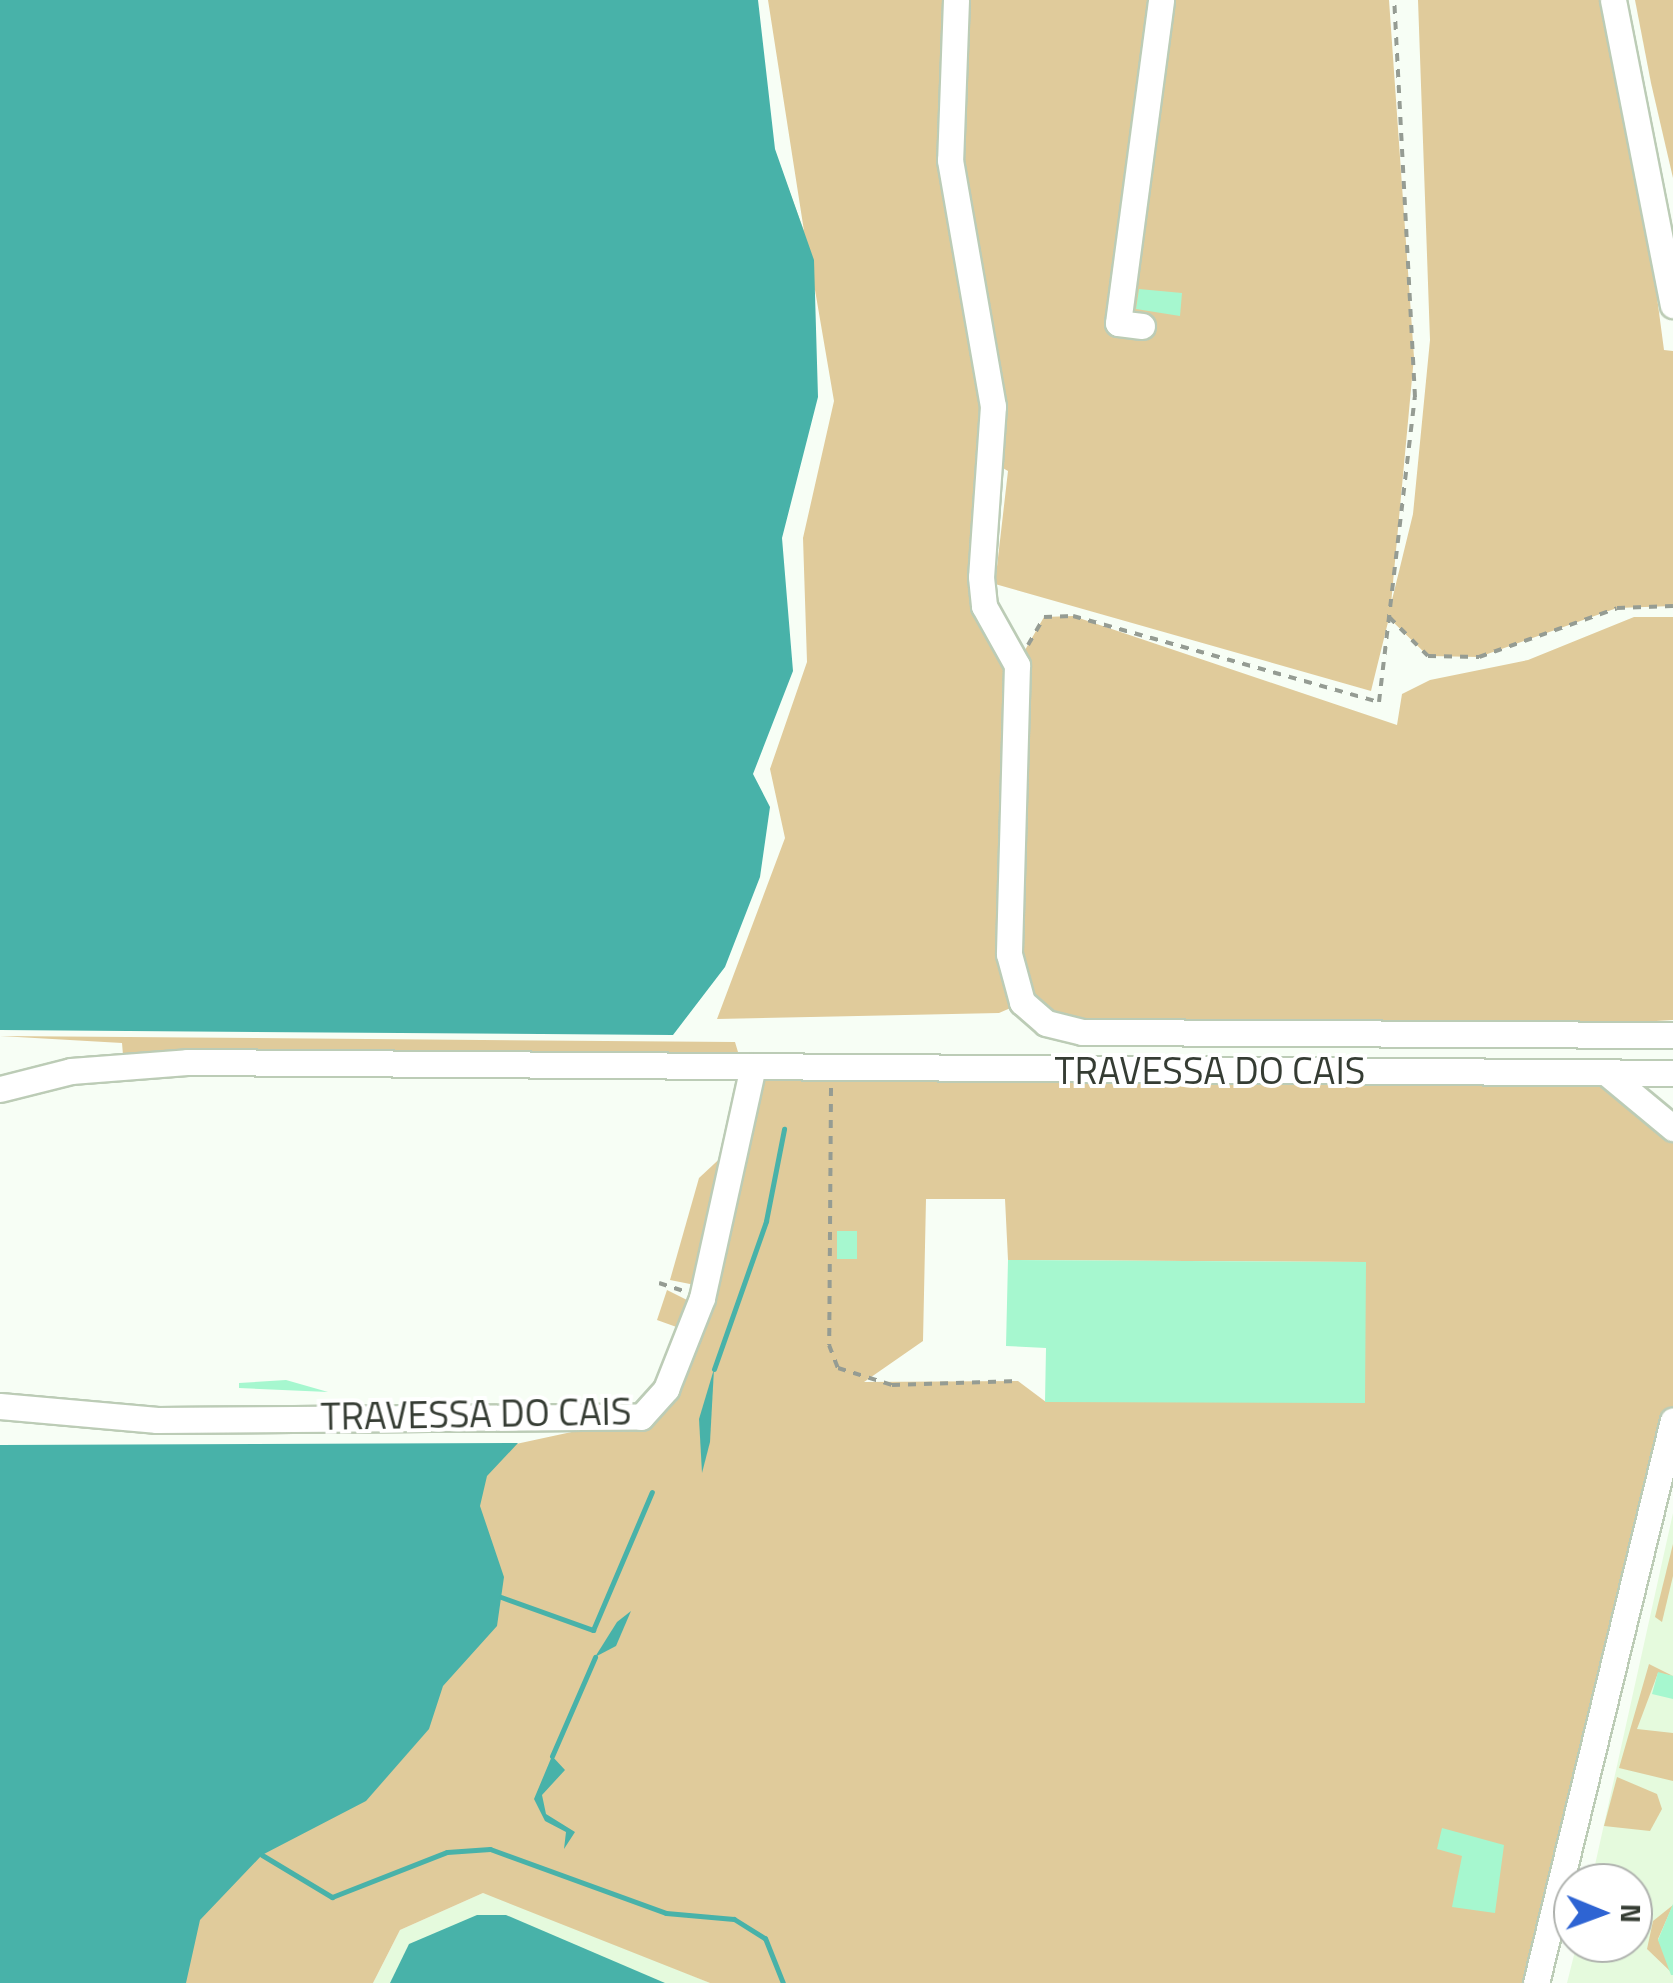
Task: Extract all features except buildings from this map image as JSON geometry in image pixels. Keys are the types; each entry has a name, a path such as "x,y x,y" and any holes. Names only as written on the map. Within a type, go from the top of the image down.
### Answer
{"street":[{"path":"956,0 950,160 993,406 981,577 984,606 1016,665 1009,954 1022,1002 1046,1023 1082,1032 1673,1035"},
{"path":"1142,326 1118,323 1161,0"},
{"path":"1613,0 1673,305"},
{"path":"0,1070 133,1063"},
{"name":"TRAVESSA DO CAIS","path":"0,1090 133,1063 1673,1073"},
{"name":"TRAVESSA DO CAIS","path":"0,1406 79,1418 641,1417 666,1388 702,1298 753,1067"},
{"path":"1608,1074 1673,1128"},
{"path":"0,1418 79,1418"},
{"path":"1536,1983 1673,1420"}],"path":[{"path":"1016,665 1044,617 1073,616 1380,702 1416,348 1394,0"},
{"path":"1389,617 1428,656 1479,657 1617,608 1673,606"},
{"path":"831,1068 829,1345 838,1368 892,1385 1018,1381"}],"shaded area":[{"path":"0,0 774,149 804,231 768,0 1389,0 1414,357 1391,604 1413,514 1430,340 1418,0 1603,0 1637,146 1664,350 1673,351 1673,606 1617,608 1479,657 1428,656 1389,618 1371,691 995,584 1008,471 994,463 981,577 1017,664 1044,617 1073,616 1397,725 1402,694 1430,680 1528,660 1634,617 1673,617 1673,1020 1436,1034 1082,1032 1022,1003 999,1013 717,1019 785,838 770,769 807,662 803,538 834,401 815,290"},
{"path":"1635,0 1673,0 1673,178 1651,83"},
{"path":"0,1036 735,1042 738,1052 123,1055 122,1043"},
{"path":"753,1067 1608,1074 1673,1128 1673,1420 1565,1863 1553,1863 1553,1913 1536,1983 710,1983 483,1893 400,1930 373,1983 0,1983 0,1446 516,1444 641,1417 666,1388","holes":["926,1199 1005,1199 1008,1260 1365,1262 1365,1402 1046,1402 1018,1381 864,1382 923,1341"]},
{"path":"729,1150 695,1285 670,1280 699,1178"},
{"path":"667,1290 687,1300 682,1329 657,1320"},
{"path":"1673,1513 1673,1983 1567,1983 1572,1963 1653,1963 1653,1863 1595,1863"},
{"path":"1673,1544 1673,1576 1662,1622 1655,1617"},
{"path":"1649,1664 1673,1676 1658,1673 1637,1729 1673,1733 1673,1781 1619,1768"},
{"path":"1617,1777 1657,1794 1662,1809 1650,1831 1604,1826"},
{"path":"483,1893 525,1906 710,1983 373,1983 400,1930"},
{"path":"1673,1905 1658,1939 1673,1974 1653,1955 1653,1921"}],"water":[{"path":"0,0 758,0 775,149 814,260 818,397 782,538 793,671 753,774 770,807 760,877 725,967 673,1035 0,1030"},
{"path":"714,1369 710,1442 702,1473 699,1419"},
{"path":"518,1443 487,1476 480,1506 504,1577 497,1626 443,1686 429,1729 366,1801 262,1855 200,1920 186,1983 0,1983 0,1445"},
{"path":"631,1611 616,1646 595,1657 617,1622"},
{"path":"552,1756 565,1770 542,1795 546,1814 575,1832 564,1849 566,1832 545,1821 534,1799"},
{"path":"477,1915 506,1915 665,1983 390,1983 409,1944"}],"waterway":[{"path":"714,1369 766,1221 784,1129"},
{"path":"501,1597 593,1630 652,1492"},
{"path":"552,1756 595,1657"},
{"path":"262,1855 332,1897 447,1852 490,1849 666,1913 734,1919 765,1938 783,1983"}]}
